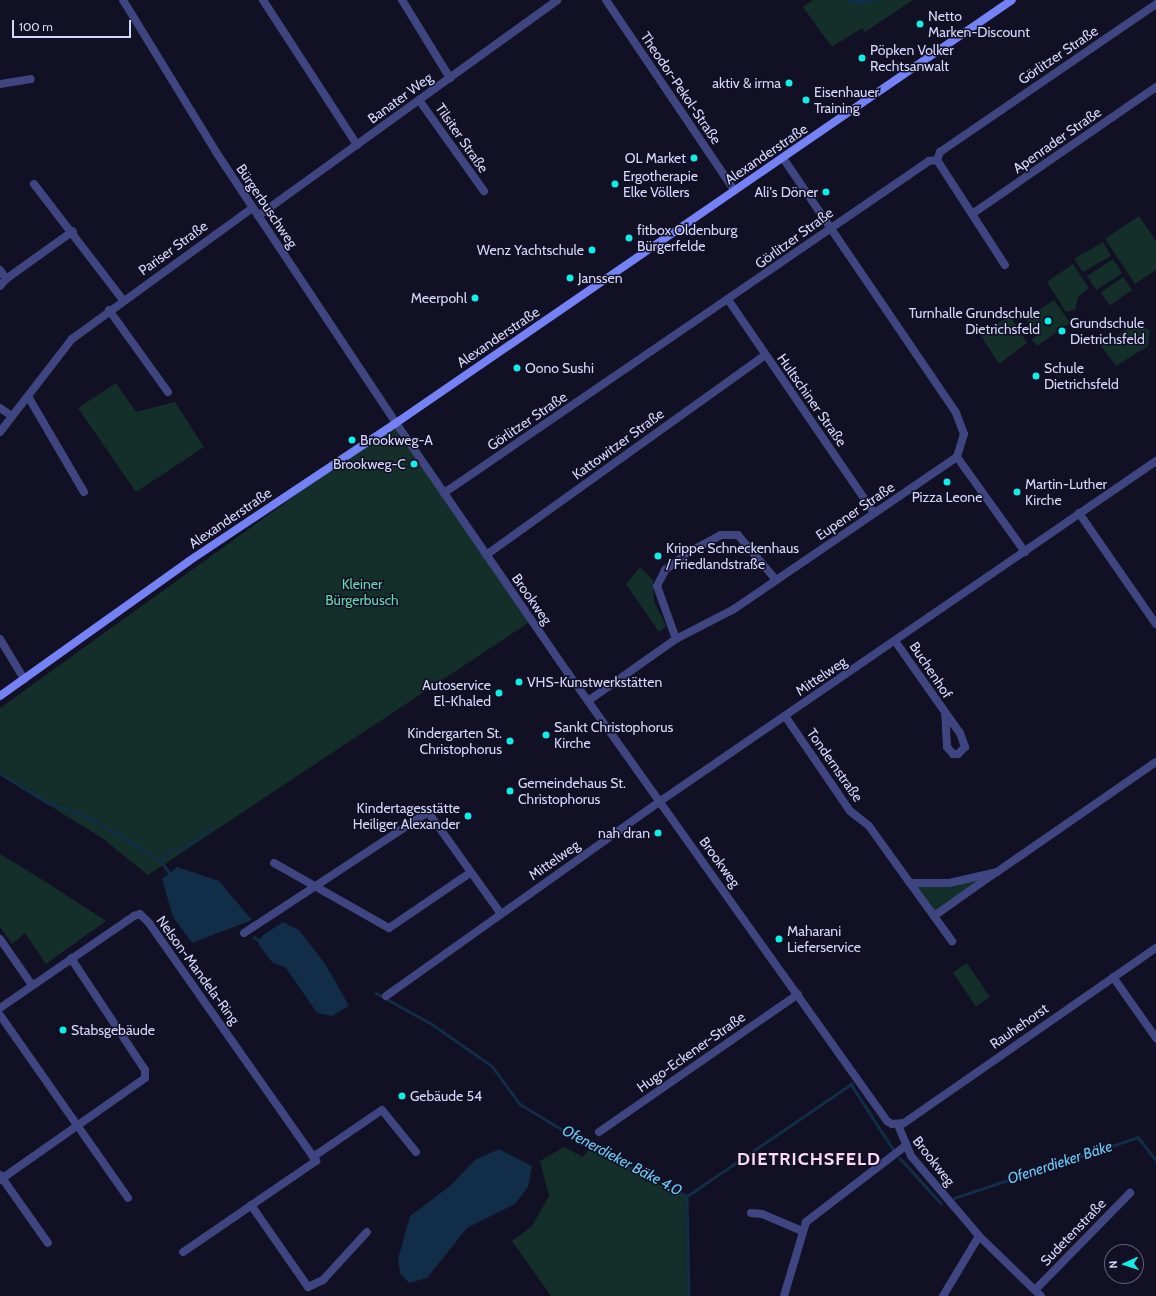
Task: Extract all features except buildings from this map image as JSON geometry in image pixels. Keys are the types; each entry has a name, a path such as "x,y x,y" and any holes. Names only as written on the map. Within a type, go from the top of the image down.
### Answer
{"main road":[{"name":"Alexanderstraße","path":"0,696 189,560 396,424 1012,0"}],"street":[{"name":"Bürgerbuschweg","path":"123,0 252,208 396,424"},
{"path":"263,0 357,145"},
{"path":"402,0 450,78"},
{"name":"Banater Weg","path":"258,216 557,0"},
{"name":"Theodor-Pekol-Straße","path":"606,0 735,191"},
{"name":"Görlitzer Straße","path":"444,493 719,304 729,301 829,229 929,161 937,160 940,152 1156,4"},
{"path":"0,84 31,79"},
{"name":"Apenrader Straße","path":"972,214 1156,87"},
{"name":"Tilsiter Straße","path":"419,100 484,191"},
{"path":"783,158 829,229 956,413 964,434 957,457 1025,552"},
{"path":"937,160 1005,265"},
{"path":"34,184 73,231 123,300"},
{"name":"Pariser Straße","path":"0,432 12,416 29,398 72,339 109,310 252,208"},
{"path":"0,286 6,279 73,231"},
{"path":"0,270 6,279"},
{"name":"Hultschiner Straße","path":"729,301 874,513"},
{"path":"109,310 168,392"},
{"name":"Kattowitzer Straße","path":"486,555 766,355"},
{"path":"29,398 84,492"},
{"path":"0,408 12,416"},
{"name":"Brookweg","path":"396,424 659,802 798,994 887,1121 898,1125 904,1147 979,1236 1038,1293"},
{"name":"Eupener Straße","path":"588,701 676,639 734,609 957,457"},
{"name":"Mittelweg","path":"386,996 659,802 1156,461"},
{"path":"1079,513 1156,624"},
{"path":"676,639 658,586 665,570 689,552 721,535 738,535 776,580"},
{"path":"0,639 24,679"},
{"name":"Buchenhof","path":"895,641 945,714"},
{"name":"Tondernstraße","path":"785,716 850,812 869,826 952,941"},
{"path":"934,916 1156,762"},
{"path":"244,933 428,812 486,896 501,914"},
{"path":"274,863 389,928 470,873"},
{"path":"910,883 950,883 997,872"},
{"name":"Nelson-Mandela-Ring","path":"0,1008 71,958 140,914 314,1159"},
{"path":"0,939 32,985"},
{"name":"Rauhehorst","path":"898,1125 1156,948"},
{"path":"48,1243 1,1178 144,1078 145,1070 71,958"},
{"path":"1113,978 1156,1038"},
{"name":"Hugo-Eckener-Straße","path":"599,1132 798,994"},
{"path":"0,1015 128,1198"},
{"path":"183,1252 251,1205 382,1110 416,1152"},
{"path":"784,1296 802,1231 806,1222 904,1147"},
{"name":"Sudetenstraße","path":"1038,1293 1130,1193"},
{"path":"251,1205 308,1287 322,1280 367,1232"},
{"path":"751,1213 762,1214 802,1231"},
{"path":"943,1296 979,1236"}],"green space":[{"path":"813,0 913,0 865,32 862,28 832,47 803,7"},
{"path":"1139,216 1156,241 1156,270 1135,284 1105,239"},
{"path":"1103,242 1111,256 1082,272 1074,258"},
{"path":"1113,259 1122,273 1096,290 1087,276"},
{"path":"1073,264 1089,288 1078,297 1075,310 1066,312 1047,282"},
{"path":"1123,277 1132,290 1110,306 1101,292"},
{"name":"Turnhalle Grundschule Dietrichsfeld","path":"1054,300 1070,323 1037,346 1032,339 1037,336 1026,319"},
{"path":"1011,317 1027,343 999,364 978,331"},
{"path":"1136,323 1150,330 1148,346 1116,366 1101,346"},
{"path":"116,383 136,412 175,402 204,447 136,492 78,408"},
{"name":"Kleiner Bürgerbusch","path":"396,423 531,621 148,875 102,838 0,775 0,708"},
{"path":"640,567 653,580 654,601 666,626 659,632 626,584"},
{"path":"0,854 106,921 46,964 25,933 12,944 0,927"},
{"path":"997,872 934,916 910,883 931,883"},
{"path":"967,963 990,997 976,1006 953,973"},
{"path":"564,1147 583,1157 591,1147 687,1196 689,1296 551,1296 512,1241 532,1226 549,1196 540,1161"}],"water":[{"path":"847,0 881,0 859,5 846,1"},
{"path":"177,867 219,881 252,920 192,943 173,917 162,879"},
{"path":"283,922 299,930 326,965 349,1006 332,1016 317,1013 286,968 272,962 258,944 262,936"},
{"path":"499,1149 532,1166 528,1187 515,1204 467,1228 427,1278 409,1283 400,1273 398,1259 410,1216 450,1186 475,1160"}],"waterway":[{"name":"Ofenerdieker Bäke","path":"0,773 47,802 93,819 161,861 171,875"},
{"path":"161,861 171,848 178,851 213,827"},
{"name":"Ofenerdieker Bäke","path":"254,937 262,942"},
{"name":"Ofenerdieker Bäke 4.0","path":"376,993 432,1024 492,1066 520,1104 599,1152 687,1196 851,1084 893,1149"},
{"name":"Ofenerdieker Bäke","path":"954,1198 1138,1137 1156,1160"},
{"name":"Ofenerdieker Bäke","path":"900,1158 941,1203"},
{"path":"687,1196 689,1296"}],"place":[{"name":"Netto Marken-Discount","path":"920,24"},
{"name":"Pöpken Volker Rechtsanwalt","path":"862,58"},
{"name":"aktiv & irma","path":"789,83"},
{"name":"Eisenhauer Training","path":"806,100"},
{"name":"OL Market","path":"694,158"},
{"name":"Ergotherapie Elke Völlers","path":"615,184"},
{"name":"Ali's Döner","path":"826,192"},
{"name":"fitbox Oldenburg Bürgerfelde","path":"629,238"},
{"name":"Wenz Yachtschule","path":"592,250"},
{"name":"Janssen","path":"570,278"},
{"name":"Meerpohl","path":"475,298"},
{"name":"Turnhalle Grundschule Dietrichsfeld","path":"1048,321"},
{"name":"Grundschule Dietrichsfeld","path":"1062,331"},
{"name":"Oono Sushi","path":"517,368"},
{"name":"Schule Dietrichsfeld","path":"1036,376"},
{"name":"Brookweg-A","path":"352,440"},
{"name":"Brookweg-C","path":"414,464"},
{"name":"Pizza Leone","path":"947,482"},
{"name":"Martin-Luther Kirche","path":"1017,492"},
{"name":"Krippe Schneckenhaus / Friedlandstraße","path":"658,556"},
{"name":"VHS-Kunstwerkstätten","path":"519,682"},
{"name":"Autoservice El-Khaled","path":"499,693"},
{"name":"Sankt Christophorus Kirche","path":"546,735"},
{"name":"Kindergarten St. Christophorus","path":"510,741"},
{"name":"Gemeindehaus St. Christophorus","path":"510,791"},
{"name":"Kindertagesstätte Heiliger Alexander","path":"468,816"},
{"name":"nah dran","path":"658,833"},
{"name":"Maharani Lieferservice","path":"779,939"},
{"name":"Stabsgebäude","path":"63,1030"},
{"name":"Gebäude 54","path":"402,1096"}],"district":[{"name":"DIETRICHSFELD","path":"809,1159"}]}
